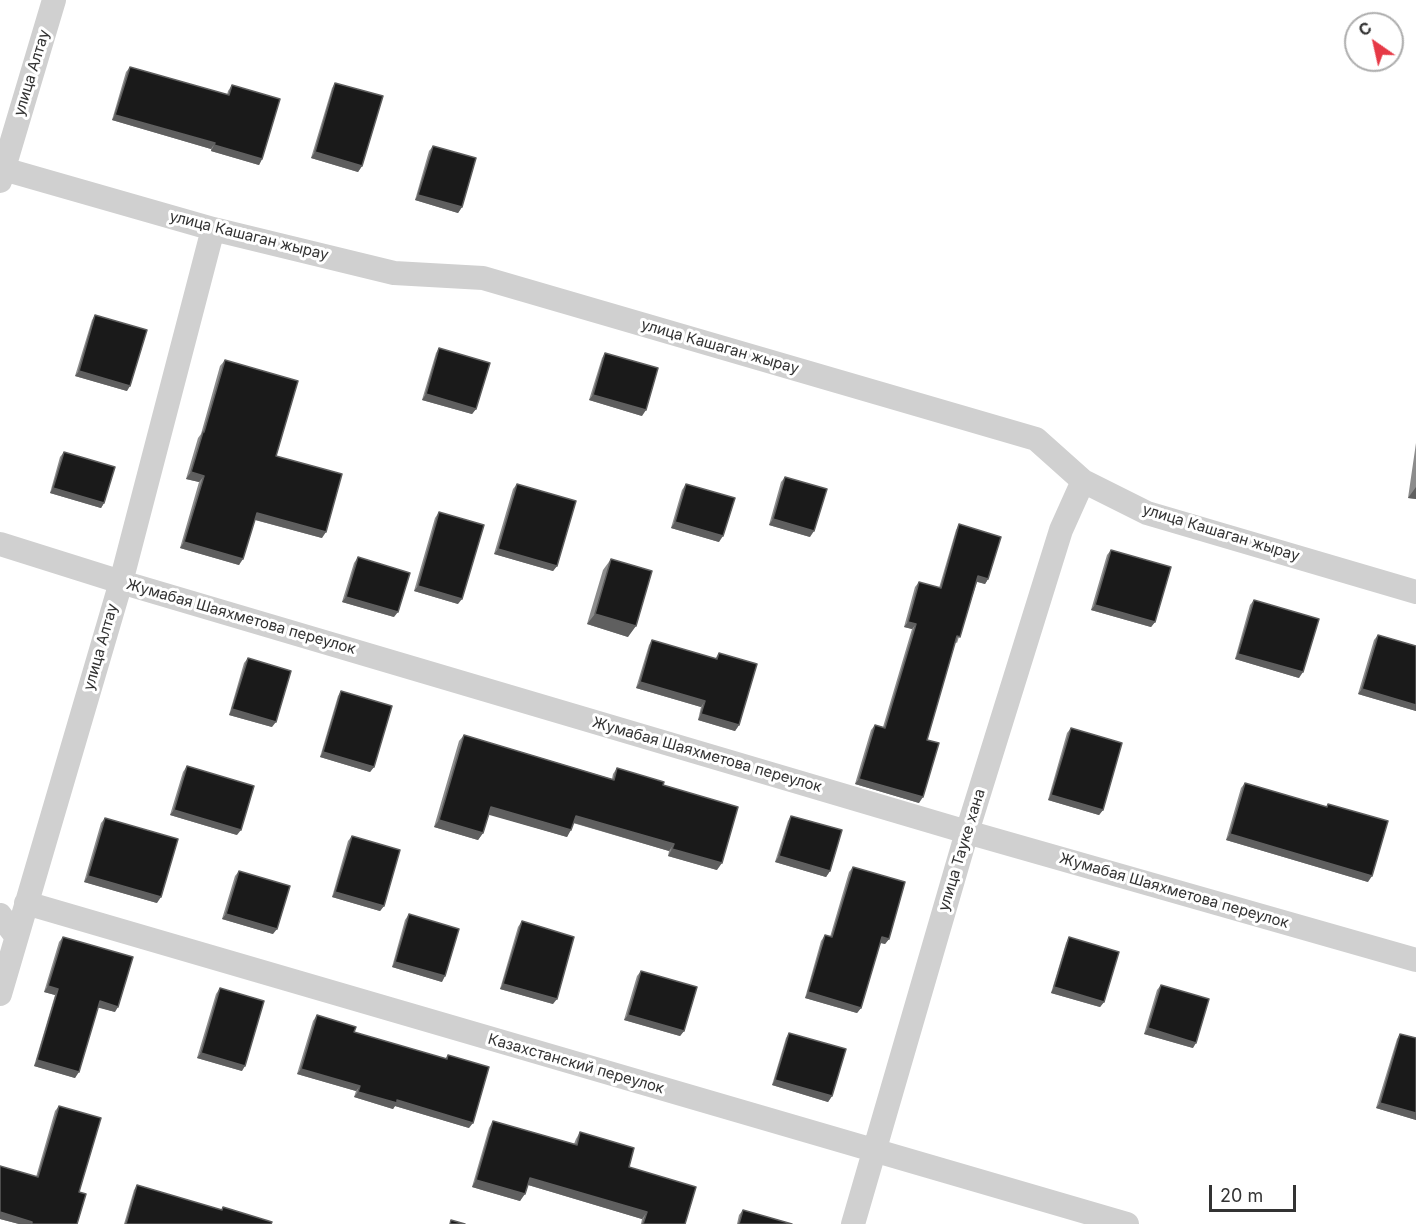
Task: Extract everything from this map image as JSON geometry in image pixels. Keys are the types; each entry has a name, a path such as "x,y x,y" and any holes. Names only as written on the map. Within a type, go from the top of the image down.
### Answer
{"street":[{"name":"улица Алтау","path":"1,172 54,0"},
{"name":"улица Кашаган жырау","path":"1,172 393,273 483,278 1036,439 1083,481 1147,513 1416,592"},
{"name":"улица Алтау","path":"0,993 121,582 213,228"},
{"name":"улица Тауке хана","path":"853,1224 967,832 1061,531 1083,481"},
{"name":"Жумабая Шаяхметова переулок","path":"0,544 121,582 967,832 1416,960"},
{"name":"Казахстанский переулок","path":"26,903 1127,1224"},
{"path":"0,915 16,936"}],"building":[{"path":"130,67 229,95 232,85 280,99 262,159 214,145 215,143 115,115"},
{"path":"335,83 383,96 362,166 315,152"},
{"path":"433,146 476,158 462,207 418,195"},
{"path":"95,315 147,330 130,386 79,371"},
{"path":"439,348 490,363 476,409 426,394"},
{"path":"605,353 658,368 646,410 593,395"},
{"path":"225,360 298,381 276,456 342,474 326,532 257,513 243,559 184,542 204,476 191,472"},
{"path":"64,452 115,467 104,503 53,488"},
{"path":"785,477 827,489 814,531 773,519"},
{"path":"517,484 576,501 557,566 498,549"},
{"path":"686,484 735,498 723,536 675,522"},
{"path":"439,512 484,525 462,599 418,586"},
{"path":"959,524 1001,537 988,579 978,576 960,637 957,636 927,740 939,743 923,797 859,779 875,725 885,728 916,624 908,622 919,582 941,588"},
{"path":"1111,550 1171,567 1155,622 1095,605"},
{"path":"358,557 410,573 398,612 346,597"},
{"path":"611,559 652,571 636,626 595,614"},
{"path":"1254,600 1319,619 1303,672 1238,654"},
{"path":"1378,635 1416,646 1416,705 1362,689"},
{"path":"652,640 717,659 719,653 757,664 739,725 701,714 705,701 640,682"},
{"path":"248,658 291,671 276,722 232,709"},
{"path":"341,691 392,706 374,767 323,752"},
{"path":"1071,728 1122,743 1103,810 1051,795"},
{"path":"464,735 614,780 617,768 664,782 663,785 738,807 722,863 672,849 674,844 576,816 571,830 491,807 483,833 439,820"},
{"path":"187,766 254,786 241,830 174,810"},
{"path":"1245,783 1327,807 1328,804 1388,821 1372,876 1230,834"},
{"path":"791,816 842,830 830,871 779,856"},
{"path":"105,818 178,839 161,897 88,876"},
{"path":"352,836 400,850 384,906 335,892"},
{"path":"853,867 905,882 889,939 882,937 861,1008 808,992 825,935 832,937"},
{"path":"239,871 290,886 277,929 226,914"},
{"path":"409,914 459,929 445,976 395,962"},
{"path":"522,921 574,937 557,999 503,984"},
{"path":"63,937 133,957 118,1007 100,1001 79,1072 37,1060 58,989 48,986"},
{"path":"1069,937 1119,952 1104,1002 1054,987"},
{"path":"641,971 697,987 684,1031 628,1015"},
{"path":"1161,985 1209,999 1196,1043 1148,1028"},
{"path":"220,988 264,1001 245,1066 201,1053"},
{"path":"317,1015 356,1027 354,1032 447,1059 448,1055 489,1067 473,1123 397,1100 397,1103 358,1092 360,1086 301,1069"},
{"path":"789,1033 846,1049 832,1096 775,1080"},
{"path":"1400,1034 1416,1038 1416,1113 1380,1103"},
{"path":"59,1106 101,1118 79,1192 86,1194 77,1224 32,1224 32,1222 0,1212 0,1166 38,1177"},
{"path":"493,1121 577,1145 580,1132 634,1148 629,1167 696,1187 685,1224 643,1224 647,1212 530,1178 525,1194 476,1180"},
{"path":"137,1185 272,1222 271,1224 126,1224"},
{"path":"743,1210 792,1224 739,1224"},
{"path":"451,1220 465,1224 450,1224"}]}
